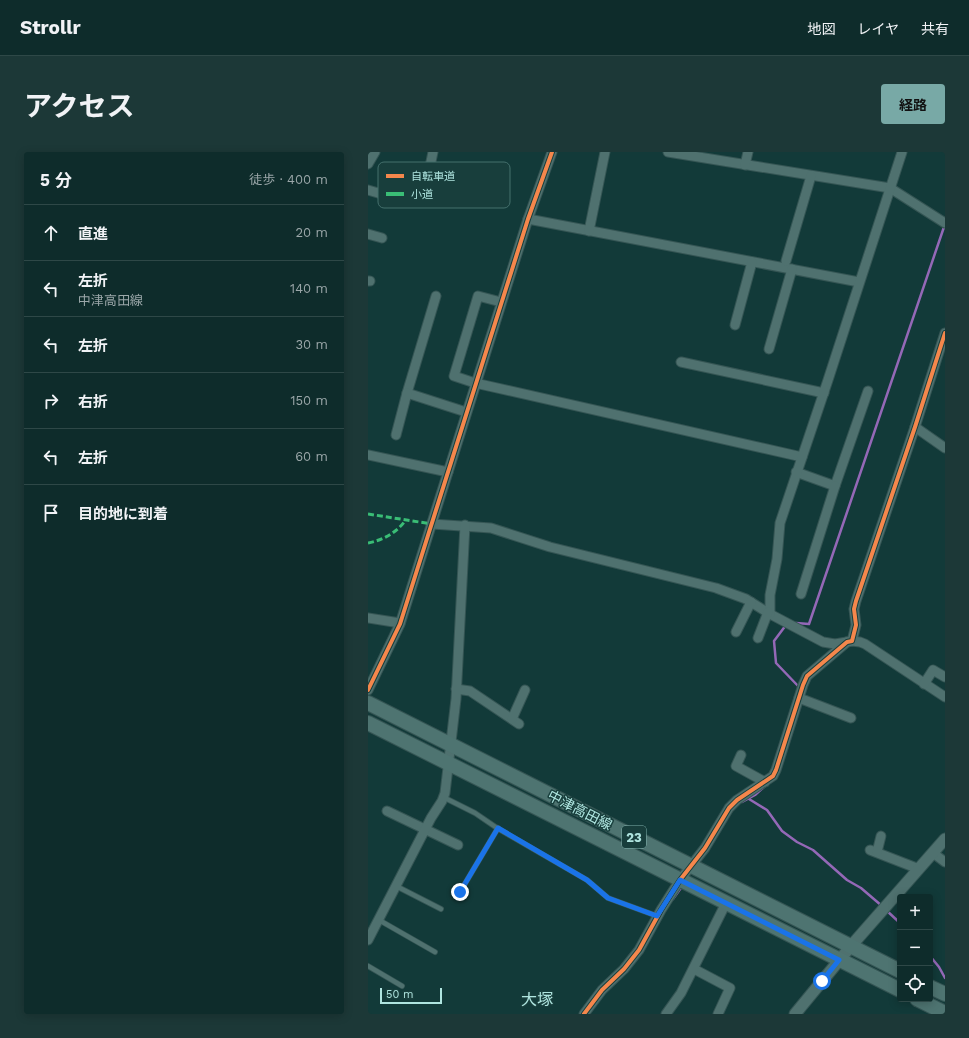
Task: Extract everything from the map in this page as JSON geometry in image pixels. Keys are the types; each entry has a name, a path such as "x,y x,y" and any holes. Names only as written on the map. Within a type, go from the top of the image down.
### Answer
{"main road":[{"name":"中津高田線","path":"368,703 897,970"},
{"name":"中津高田線","path":"368,723 897,989"},
{"path":"933,988 945,994"},
{"path":"923,1002 945,1013"}],"street":[{"path":"368,164 375,152"},
{"path":"431,162 433,152"},
{"path":"368,690 400,623 501,302 552,152"},
{"path":"589,231 605,152"},
{"path":"668,152 890,188 945,223"},
{"path":"745,165 748,152"},
{"path":"758,638 769,613 770,596 777,559 780,523 902,152"},
{"path":"786,261 811,176"},
{"path":"368,190 378,193"},
{"path":"528,219 859,282"},
{"path":"368,234 382,238"},
{"path":"735,325 752,262"},
{"path":"769,349 792,269"},
{"path":"396,435 436,296"},
{"path":"501,302 478,296 454,376 475,383 802,457"},
{"path":"584,1014 602,990 624,968 639,950 657,916 680,880 705,848 729,808 737,800 773,776 807,676 850,641 856,625 854,609 856,601 945,333"},
{"path":"681,362 824,393"},
{"path":"801,594 835,486 868,391"},
{"path":"407,393 466,412"},
{"path":"915,427 945,448"},
{"path":"368,456 448,472"},
{"path":"796,472 835,486"},
{"path":"432,524 465,525 491,528 550,547 716,588 741,597 823,642 835,644 850,641 865,644 945,697"},
{"path":"368,940 443,797 449,764 456,689 465,525"},
{"path":"736,632 750,602"},
{"path":"368,618 400,623"},
{"path":"823,642 826,646 829,657"},
{"path":"924,684 933,670 945,677"},
{"path":"456,689 470,691 516,722 525,690"},
{"path":"799,698 851,718"},
{"path":"741,755 736,766 765,782"},
{"path":"387,811 458,845"},
{"path":"881,836 873,851 919,869"},
{"path":"795,1014 851,946 945,839"},
{"path":"933,853 945,862"},
{"path":"666,1014 682,993 726,903"},
{"path":"694,970 730,988 718,1014"}],"lane":[{"path":"443,797 475,813 587,880 608,898 657,916"},
{"path":"460,892 498,828"},
{"path":"396,886 441,909"},
{"path":"379,920 435,952"},
{"path":"368,966 402,986"}],"waterway":[{"path":"796,623 809,624 945,224"},
{"path":"786,625 774,641 776,663 799,687"},
{"path":"742,802 755,795 765,786"},
{"path":"749,799 767,810 782,831 797,842 813,850 847,880 861,888 882,906"},
{"path":"673,899 683,885"},
{"path":"886,910 897,920"},
{"path":"933,960 945,978"}],"marked path":[{"path":"368,514 432,524"},
{"path":"368,543 389,535 398,529 405,521"}],"cycle path":[{"path":"368,690 400,624 528,219 552,152"},
{"path":"584,1014 602,990 624,969 639,950 661,910 680,880 705,848 729,808 737,800 773,776 807,676 847,642 852,641 856,625 854,609 856,601 945,333"}],"district":[{"name":"大塚","path":"537,999"}],"route":[{"path":"460,892 498,828 587,880 608,898 657,916 680,880 839,960 822,981"}]}
